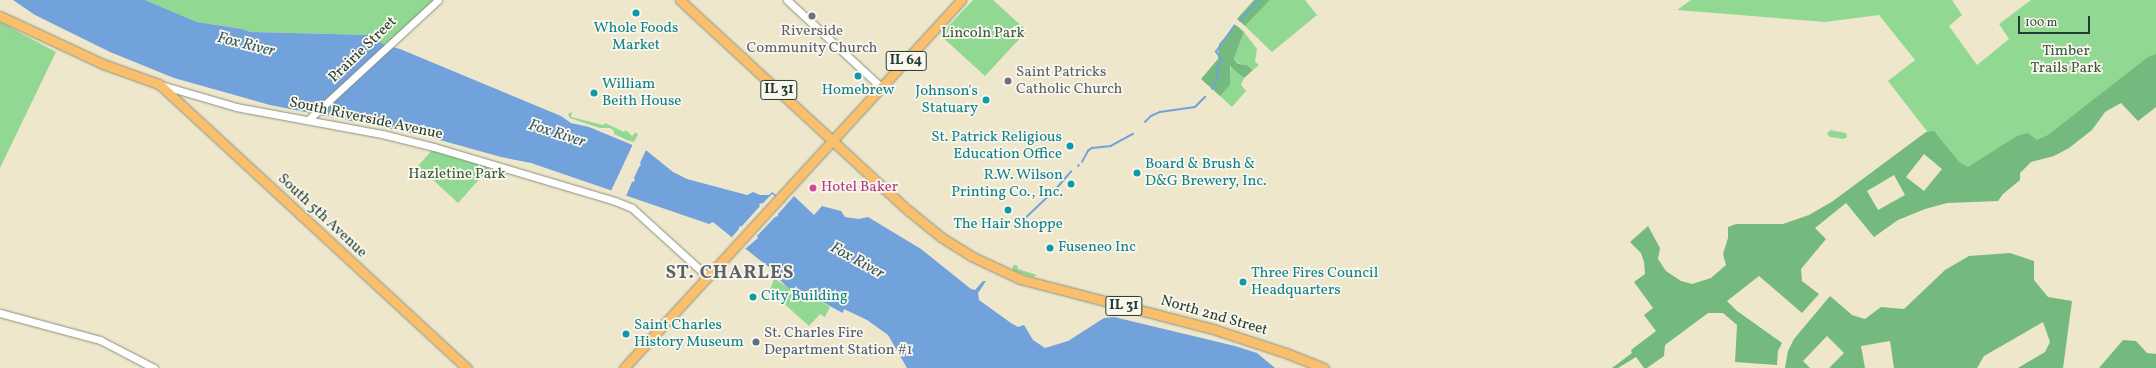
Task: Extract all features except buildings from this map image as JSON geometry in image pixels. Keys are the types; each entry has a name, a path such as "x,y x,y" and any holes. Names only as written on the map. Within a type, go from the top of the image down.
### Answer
{"main road":[{"name":"IL 31","path":"680,0 832,139"},
{"name":"IL 64","path":"624,368 738,245 832,139 881,88 960,0"},
{"name":"South Riverside Avenue","path":"0,16 103,64 158,84"},
{"name":"South 5th Avenue","path":"158,84 467,368"},
{"name":"North 2nd Street","path":"832,139 932,230 985,264 1034,283 1248,340 1324,368"}],"street":[{"name":"Prairie Street","path":"308,120 396,36 438,0"},
{"path":"786,0 881,88"},
{"name":"South Riverside Avenue","path":"158,84 236,107 382,134 434,147 503,166 632,208 708,277"},
{"path":"0,313 100,340 154,368"}],"green space":[{"path":"145,0 435,0 385,45 368,35 250,32 242,29 197,22"},
{"name":"Lincoln Park","path":"973,0 993,0 1025,29 1025,33 985,76 940,35"},
{"path":"1254,0 1270,0 1245,26 1237,19"},
{"path":"1270,0 1305,0 1317,15 1272,52 1245,26"},
{"name":"Timber Trails Park","path":"1691,0 1952,0 1962,15 1949,26 1977,65 2009,39 1999,24 2031,0 2156,0 2156,67 2025,165 1981,201 1888,81 1915,60 1879,15 1825,22 1677,10"},
{"path":"0,22 56,52 0,168"},
{"path":"1236,25 1244,32 1234,58 1237,63 1247,65 1253,70 1244,78 1230,66 1230,85 1220,96 1201,79 1218,59 1219,44"},
{"path":"1244,32 1257,49 1255,62 1259,65 1253,70 1247,65 1237,62 1234,57"},
{"path":"2156,54 2156,107 2138,121 2121,103 2105,112 2092,130 2069,148 2054,156 2031,162 2020,173 2020,180 2003,194 1998,201 1947,203 1925,209 1898,220 1874,237 1846,203 1815,228 1826,239 1801,269 1802,281 1819,294 1802,313 1759,276 1727,301 1737,311 1782,343 1778,351 1777,365 1735,362 1737,325 1723,313 1708,313 1665,345 1664,356 1647,368 1644,368 1636,357 1618,368 1612,368 1632,353 1631,350 1656,331 1644,315 1653,308 1634,282 1645,274 1644,262 1641,253 1630,242 1648,226 1660,248 1658,259 1666,271 1681,281 1692,284 1711,278 1726,265 1723,254 1728,238 1728,227 1736,224 1783,224 1809,215 1833,201 1926,132 1934,131 1959,162 1968,167 2017,136 2028,133 2037,140 2048,135 2148,57","holes":["1924,154 1942,169 1924,191 1906,177","1894,175 1905,195 1878,210 1867,191"]},
{"path":"1231,65 1244,78 1241,85 1246,91 1232,107 1220,96 1229,85"},
{"path":"572,112 571,117 603,125 605,123 624,132 626,130 632,136 636,132 638,135 634,142 627,140 614,134 614,131 610,128 600,128 570,118 568,114"},
{"path":"1830,130 1846,133 1847,137 1844,139 1830,137 1827,134"},
{"name":"Hazletine Park","path":"435,147 492,165 458,203 418,166"},
{"path":"2010,253 2034,261 2034,280 2048,297 2072,301 2063,368 2018,368 2045,352 2050,342 2043,322 1984,356 1977,368 1894,368 1890,341 1861,346 1865,368 1829,368 1844,353 1827,336 1803,361 1810,368 1785,368 1788,351 1794,339 1830,296 1852,315 1865,319 1881,307 1904,309 1945,270 1969,256"},
{"path":"1014,265 1017,265 1018,269 1037,275 1033,277 1014,271 1012,268"},
{"path":"774,278 787,287 812,296 830,307 825,317 820,314 809,326 770,291"},
{"path":"2123,340 2136,341 2147,353 2156,354 2156,368 2099,368"}],"water":[{"name":"Fox River","path":"13,0 145,0 197,22 242,29 250,32 368,35 385,45 400,49 561,116 571,123 589,127 647,151 673,172 687,179 747,195 753,192 760,195 769,195 772,192 787,204 794,196 814,215 822,206 841,211 845,217 859,219 868,217 921,249 971,289 975,290 983,281 986,281 978,293 979,300 1018,327 1024,325 1033,340 1045,348 1068,341 1104,318 1114,317 1235,346 1257,353 1275,368 907,368 888,335 867,320 844,309 843,313 812,296 787,287 780,280 782,274 779,272 779,267 769,267 713,222 709,224 531,163 501,157 422,135 270,105 174,78 110,52 35,15"}],"pier":[{"path":"633,144 646,150 640,163 641,165 634,178 635,181 632,182 626,196 611,191"},
{"path":"772,194 787,204 778,216 775,217 757,236 758,238 745,249 731,238 739,227 742,226 760,206 759,204 763,203"}],"waterway":[{"path":"1240,21 1258,0"},
{"path":"1212,89 1216,83 1218,68 1222,60 1216,52 1234,26"},
{"path":"1145,122 1151,116 1160,112 1195,107 1205,97"},
{"path":"1082,162 1088,151 1092,148 1111,146 1133,134"},
{"path":"1015,228 1056,189 1071,172"}],"place":[{"name":"Whole Foods Market","path":"636,13"},
{"name":"Riverside Community Church","path":"812,16"},
{"name":"Homebrew","path":"858,76"},
{"name":"Saint Patricks Catholic Church","path":"1008,81"},
{"name":"William Beith House","path":"594,93"},
{"name":"Johnson's Statuary","path":"986,100"},
{"name":"St. Patrick Religious Education Office","path":"1070,146"},
{"name":"Board & Brush & D&G Brewery, Inc.","path":"1137,173"},
{"name":"R.W. Wilson Printing Co., Inc.","path":"1071,184"},
{"name":"Hotel Baker","path":"813,188"},
{"name":"The Hair Shoppe","path":"1008,210"},
{"name":"Fuseneo Inc","path":"1050,248"},
{"name":"Three Fires Council Headquarters","path":"1243,282"},
{"name":"City Building","path":"753,297"},
{"name":"Saint Charles History Museum","path":"626,334"},
{"name":"St. Charles Fire Department Station #1","path":"756,342"}],"district":[{"name":"ST. CHARLES","path":"730,274"}]}
